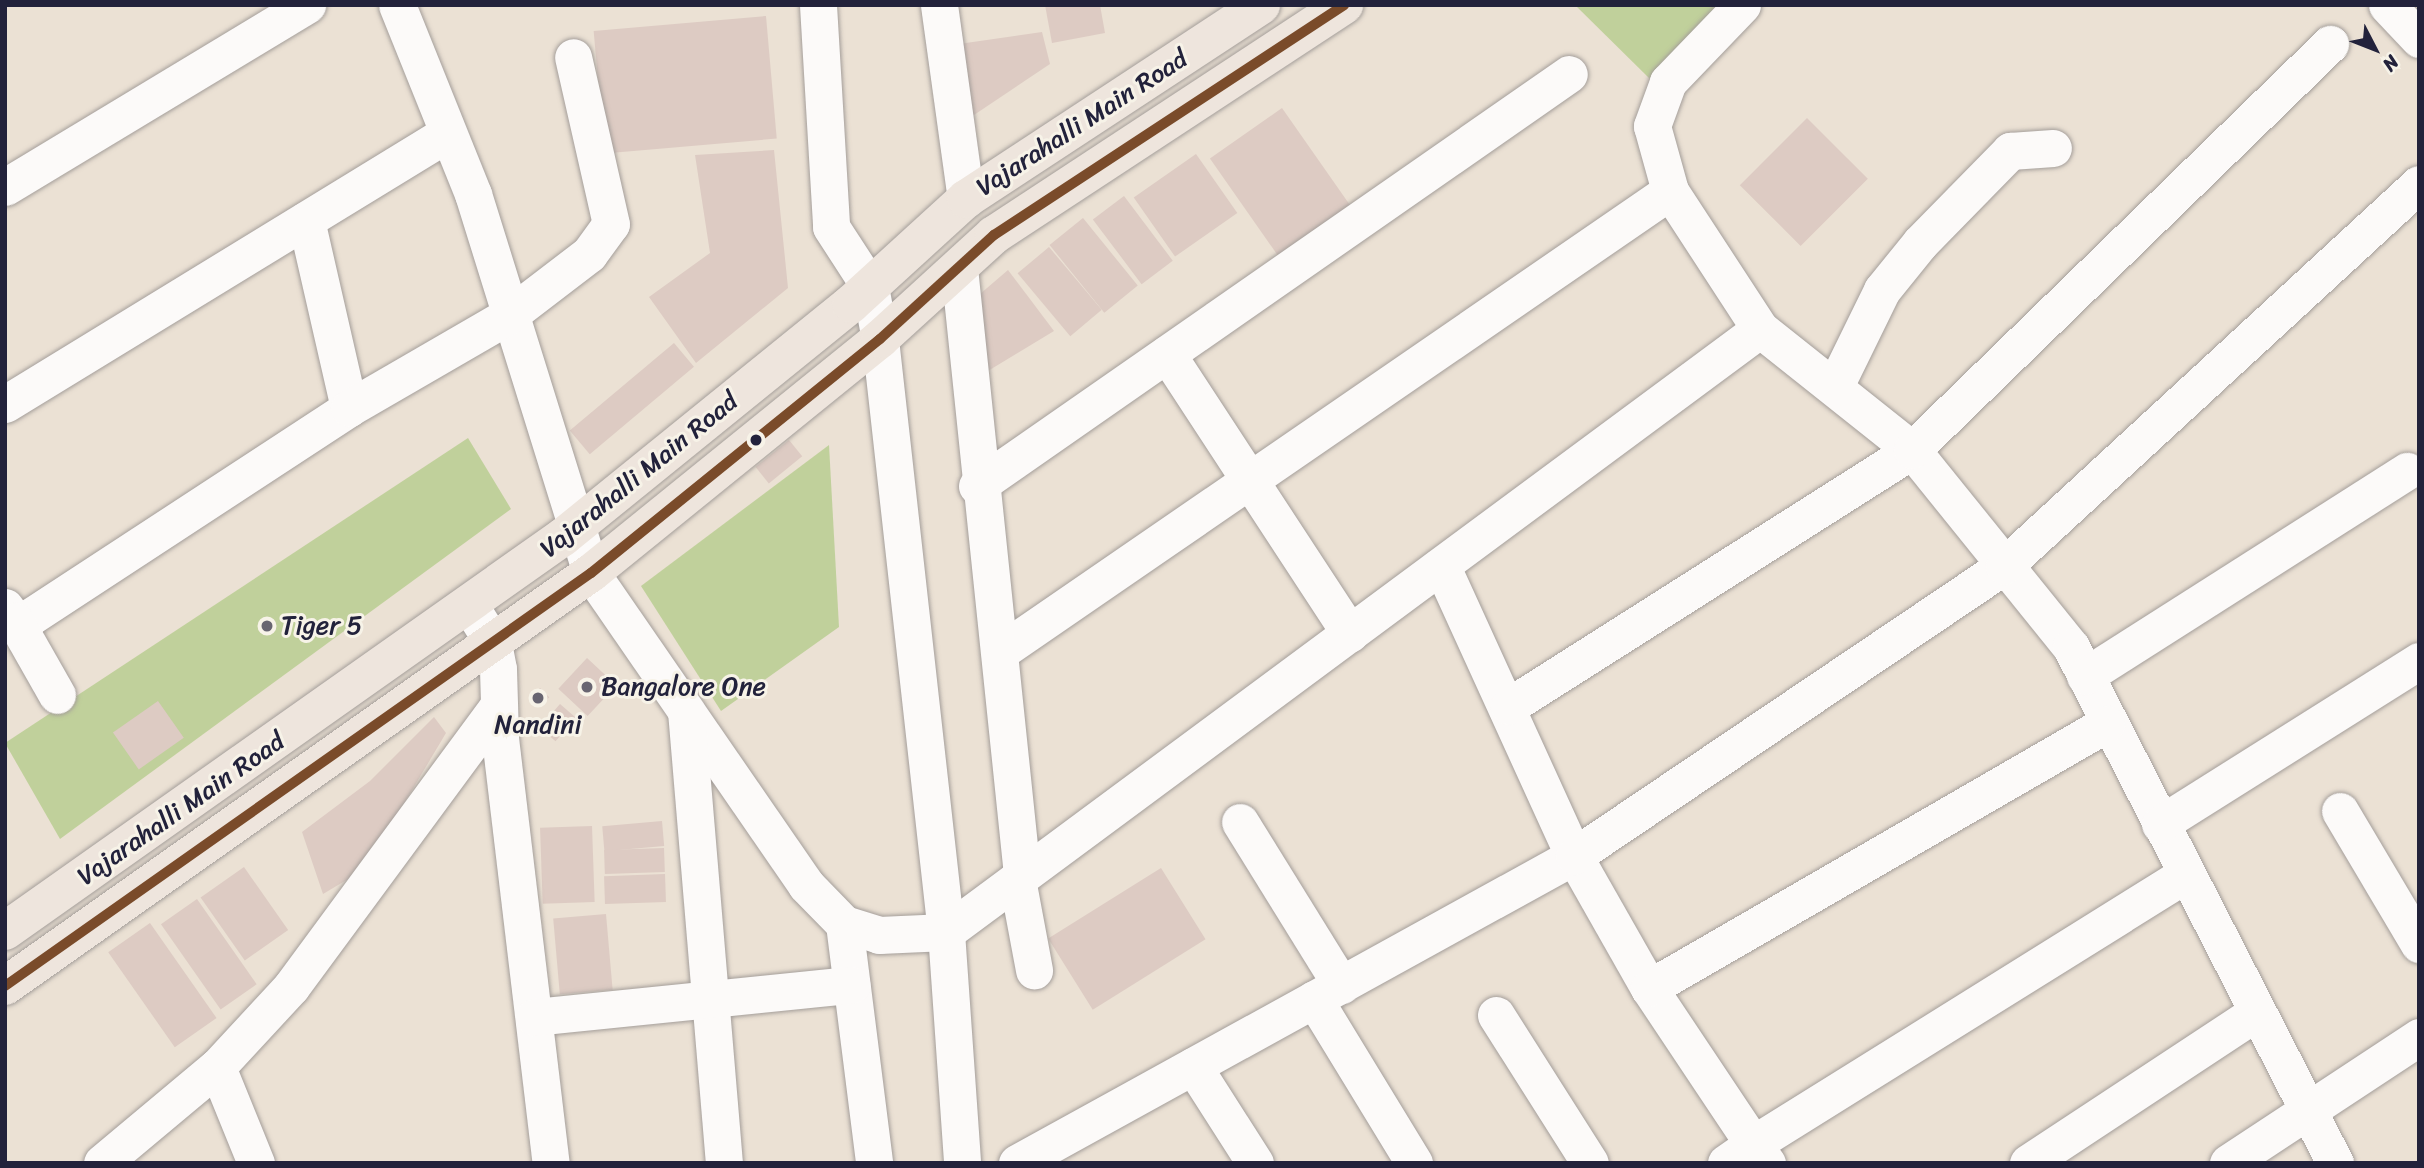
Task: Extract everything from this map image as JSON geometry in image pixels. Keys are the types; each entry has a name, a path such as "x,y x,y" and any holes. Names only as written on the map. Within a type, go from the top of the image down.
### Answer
{"main road":[{"name":"Vajarahalli Main Road","path":"5,931 470,606 578,525 870,287 966,198 1261,5"},
{"name":"Vajarahalli Main Road","path":"5,986 591,573 880,339 994,235 1344,5"}],"street":[{"path":"5,187 307,5"},
{"path":"397,5 448,133 578,525 591,573 806,885 844,924 880,935 946,932 1760,329"},
{"path":"818,5 831,227 870,287 880,339 946,932 962,1163"},
{"path":"939,5 966,198"},
{"path":"1742,5 1668,82 1656,104 1652,126 1670,191 1760,329 1835,386 1912,450 2071,647 2106,724 2335,1163"},
{"path":"2387,5 2419,39"},
{"path":"1509,706 1912,450 2330,44"},
{"path":"10,614 30,617 349,408 508,316 589,254 611,224 573,57"},
{"path":"977,486 1569,74"},
{"path":"5,404 448,133"},
{"path":"1835,386 1882,290 1920,243 2010,151 2053,148"},
{"path":"1017,1163 1574,856 2004,566 2419,184"},
{"path":"1001,651 1670,191"},
{"path":"306,220 349,408"},
{"path":"958,268 977,486 1001,651 1019,877 1034,970"},
{"path":"1167,354 1350,634"},
{"path":"2085,676 2407,471"},
{"path":"1442,567 1509,706 1574,856 1749,1156 2186,874"},
{"path":"470,606 493,643 497,708 551,1163"},
{"path":"10,614 57,695"},
{"path":"2160,824 2419,661"},
{"path":"102,1163 217,1068 290,987 497,708"},
{"path":"686,711 708,1002 724,1163"},
{"path":"1649,988 2106,724"},
{"path":"2340,811 2419,944"},
{"path":"1241,822 1414,1163"},
{"path":"844,924 874,1163"},
{"path":"534,1017 708,1002 851,985"},
{"path":"2028,1163 2257,1012"},
{"path":"1496,1015 1590,1163"},
{"path":"2228,1163 2419,1037"},
{"path":"1194,1066 1255,1163"},
{"path":"217,1068 256,1163"}],"green space":[{"path":"1575,5 1724,5 1650,79"},
{"name":"Tiger 5","path":"468,438 511,509 60,839 5,743"},
{"path":"829,445 839,627 721,711 641,586"}],"building":[{"path":"1045,5 1100,5 1105,33 1052,43"},
{"path":"766,16 777,139 604,154 594,31"},
{"path":"1042,32 1050,64 965,121 952,45"},
{"path":"1282,108 1350,205 1278,256 1210,158"},
{"path":"1807,118 1868,179 1801,246 1740,185"},
{"path":"774,150 788,288 696,363 649,297 710,253 695,155"},
{"path":"1196,154 1237,213 1175,257 1134,198"},
{"path":"1124,196 1173,261 1142,284 1093,219"},
{"path":"1083,218 1138,286 1104,313 1050,245"},
{"path":"1049,247 1102,310 1070,336 1018,273"},
{"path":"1008,270 1054,331 983,374 980,294"},
{"path":"674,343 694,367 590,454 570,430"},
{"path":"789,440 802,456 769,483 756,467"},
{"path":"587,658 616,685 588,716 558,689"},
{"path":"540,688 549,697 540,706 531,697"},
{"path":"158,701 184,738 139,769 113,733"},
{"path":"560,704 576,718 556,741 540,727"},
{"path":"434,717 446,733 365,869 323,894 302,832 370,781"},
{"path":"662,821 664,846 604,851 602,826"},
{"path":"592,826 595,902 543,904 540,828"},
{"path":"664,848 665,872 605,874 604,850"},
{"path":"244,867 288,930 245,960 201,897"},
{"path":"1161,868 1206,939 1093,1010 1048,938"},
{"path":"665,874 666,902 605,904 604,876"},
{"path":"197,899 257,984 221,1009 161,924"},
{"path":"606,914 613,990 560,994 553,919"},
{"path":"150,923 217,1018 175,1047 108,952"}],"transit line":[{"path":"5,986 591,573 880,339 994,235 1344,5"}],"place":[{"name":"Tiger 5","path":"267,626"},
{"name":"Bangalore One","path":"587,687"},
{"name":"Nandini","path":"538,698"}]}
